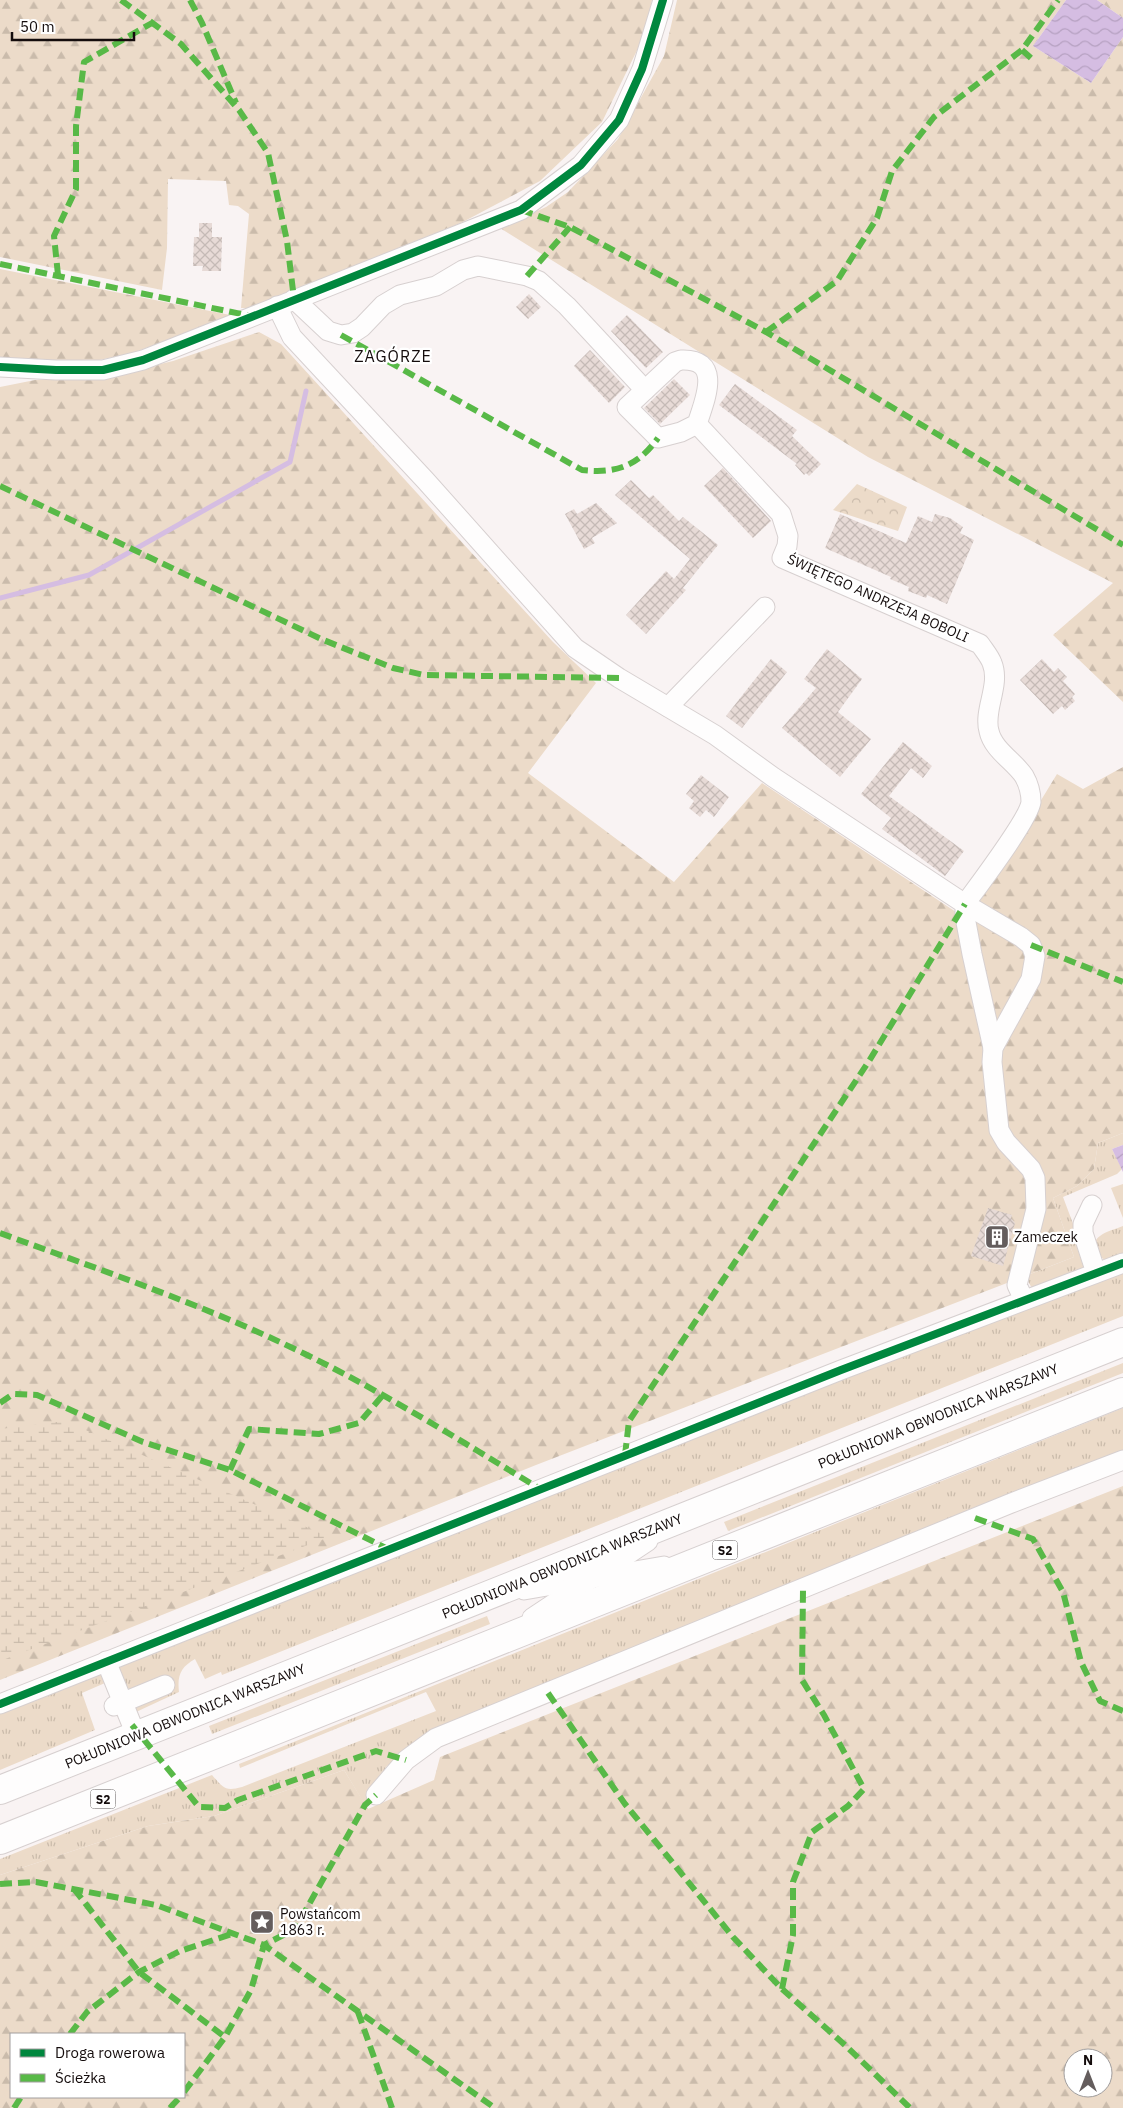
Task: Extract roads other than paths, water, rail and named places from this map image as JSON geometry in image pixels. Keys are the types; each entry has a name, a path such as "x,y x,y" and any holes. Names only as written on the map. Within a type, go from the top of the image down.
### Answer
{"highway":[{"name":"POŁUDNIOWA OBWODNICA WARSZAWY","path":"0,1790 1123,1342"},
{"name":"S2","path":"0,1840 1123,1392"}],"street":[{"path":"1,368 103,370 143,360 521,210 581,165 619,120 642,69 663,0"},
{"path":"294,299 328,331 341,335 353,333 362,327 383,304 400,295 436,286 463,270 478,266 527,276 539,282 567,306 645,390"},
{"path":"277,306 292,337 426,481 575,648 619,678 715,735 774,777 965,904 1021,937 1031,945 1035,956 1032,979 993,1048"},
{"path":"688,360 695,362 705,370 709,382 697,424 681,432 658,438 627,407 675,362 688,360"},
{"name":"ŚWIĘTEGO ANDRZEJA BOBOLI","path":"697,424 781,514 788,536 787,546 782,558 980,644 993,664 994,686 988,724 989,733 994,742 1024,776 1031,802 1028,812 1019,827 965,904"},
{"path":"668,707 766,607"},
{"path":"965,904 965,917 972,954 993,1048 992,1062 999,1130 1006,1142 1031,1169 1035,1178 1036,1209 1017,1285 1024,1300"},
{"path":"1092,1205 1083,1224 1096,1274"},
{"path":"0,1704 841,1370 1123,1263"},
{"path":"376,1795 406,1760 436,1738 794,1594 1010,1504 1123,1460"},
{"path":"498,1641 684,1517"},
{"path":"482,1598 703,1559"},
{"path":"106,1661 118,1704 132,1725"},
{"path":"118,1704 165,1685"}],"water":[{"path":"1066,0 1097,0 1123,18 1123,37 1091,83 1033,46"},
{"path":"1123,1145 1123,1172 1112,1149"}],"waterway":[{"path":"0,598 89,575 290,462 306,391"}],"place":[{"name":"Zameczek","path":"997,1237"},
{"name":"Powstańcom 1863 r.","path":"262,1922"}],"district":[{"name":"ZAGÓRZE","path":"393,356"}]}
